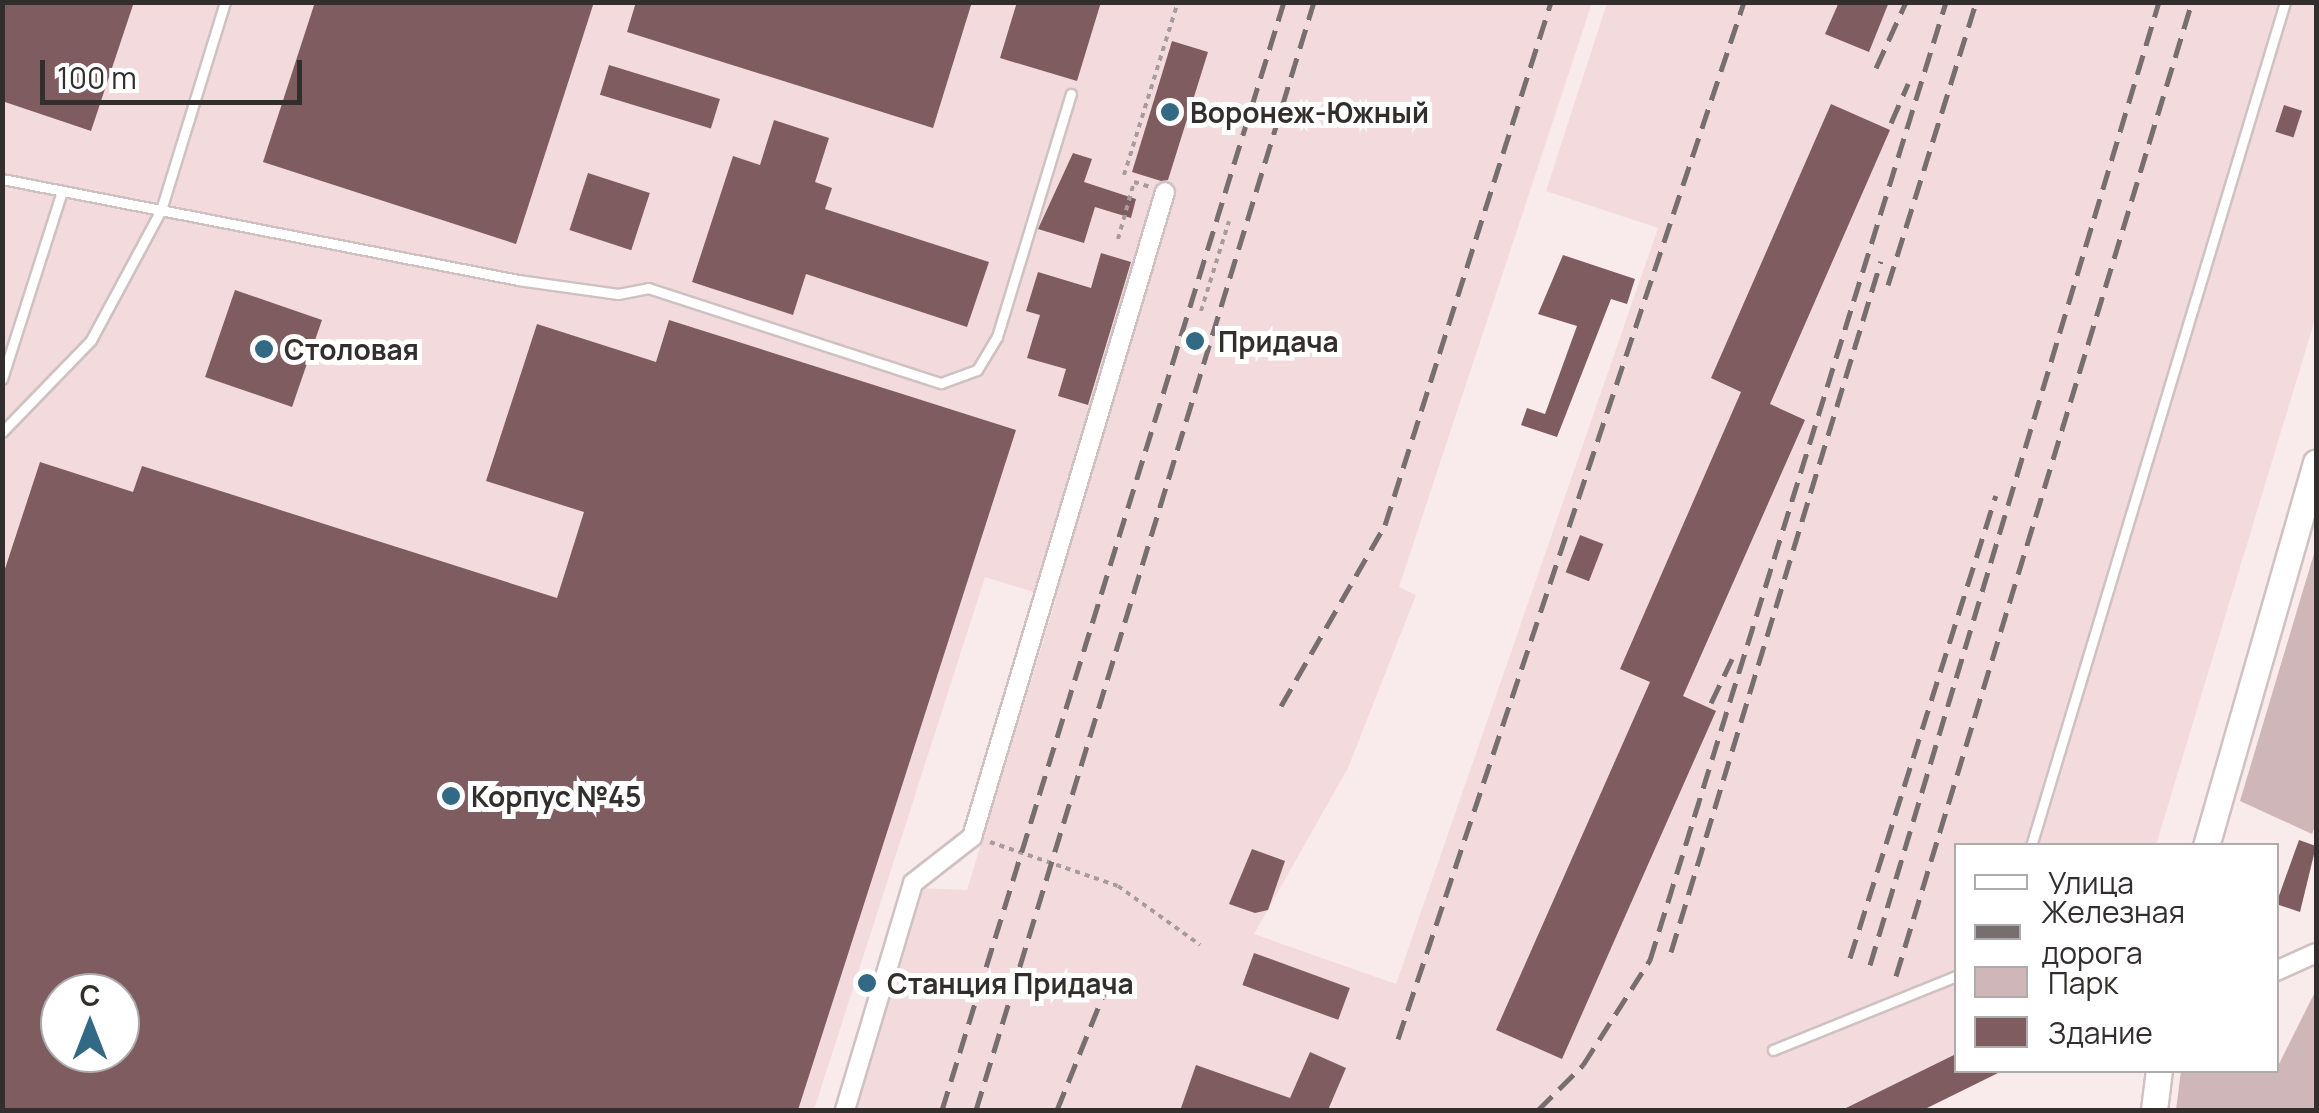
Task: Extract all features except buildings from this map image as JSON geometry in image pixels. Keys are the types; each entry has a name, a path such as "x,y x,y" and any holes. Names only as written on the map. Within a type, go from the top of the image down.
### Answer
{"main road":[{"path":"2207,843 2316,462"},
{"path":"2154,1110 2160,1073"}],"street":[{"path":"846,1110 912,883 972,838 1165,192"},
{"path":"2279,970 2316,953"},
{"path":"2279,970 2316,962"}],"lane":[{"path":"2,432 91,340 161,210 226,2"},
{"path":"2032,843 2286,2"},
{"path":"2,178 518,280 618,294 648,288 941,383 978,370 997,336 1071,94"},
{"path":"2,379 62,191"},
{"path":"1773,1050 1954,977"}],"path":[{"path":"1124,175 1178,2"},
{"path":"1118,239 1133,189"},
{"path":"1201,310 1229,221"},
{"path":"991,842 1118,886 1200,945"}],"shaded area":[{"path":"2,3 1592,3 1399,587 1416,595 1348,768 1254,934 1396,984 1658,228 1546,191 1607,3 2316,3 2316,316 2157,843 1954,843 1954,1073 2000,1073 1923,1110 855,1110 921,888 967,890 1056,599 985,577 814,1110 3,1110"}],"green space":[{"path":"2316,547 2316,823 2312,834 2240,801"},
{"path":"2316,990 2316,1110 2176,1110 2181,1073 2279,1073 2279,1064"}],"railway":[{"path":"942,1110 1284,2"},
{"path":"976,1110 1314,2"},
{"path":"1281,706 1385,525 1551,2"},
{"path":"1398,1039 1744,2"},
{"path":"1876,68 1906,2"},
{"path":"1538,1110 1583,1065 1650,960 1946,2"},
{"path":"1888,285 1976,2"},
{"path":"1870,965 2159,2"},
{"path":"1896,976 2192,2"},
{"path":"1891,123 1908,84"},
{"path":"1671,952 1881,261"},
{"path":"1850,958 1996,495"},
{"path":"1711,703 1732,659"},
{"path":"1057,1110 1111,976"}],"place":[{"name":"Воронеж-Южный","path":"1170,112"},
{"name":"Придача","path":"1195,341"},
{"name":"Столовая","path":"264,349"},
{"name":"Корпус №45","path":"451,796"},
{"name":"Станция Придача","path":"867,983"}]}
